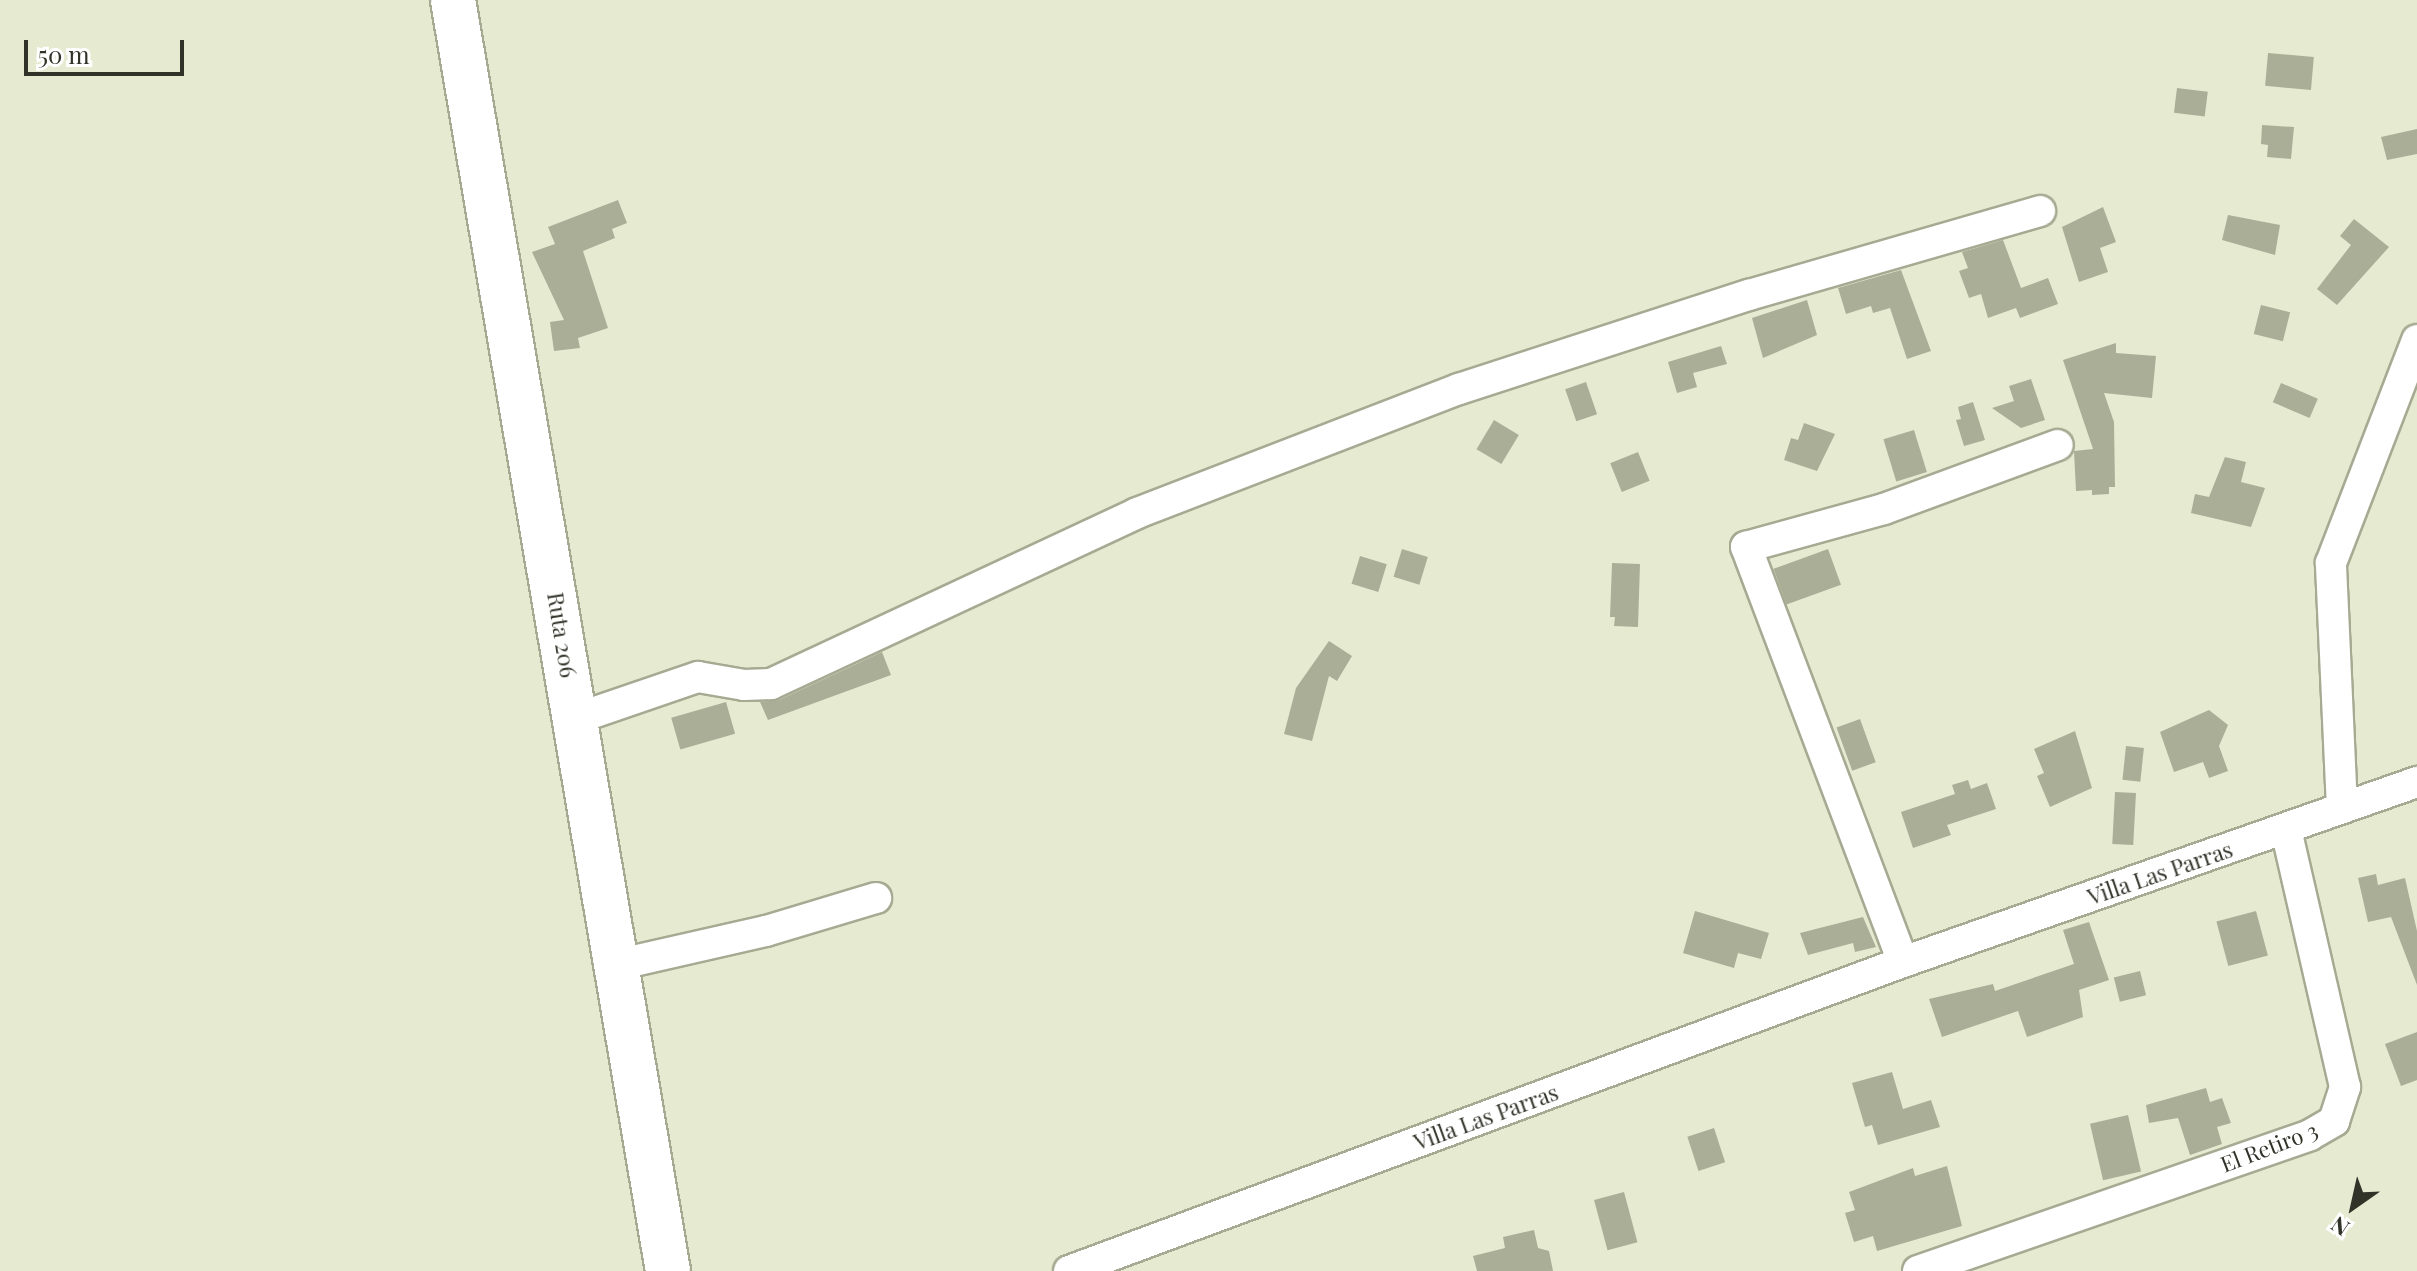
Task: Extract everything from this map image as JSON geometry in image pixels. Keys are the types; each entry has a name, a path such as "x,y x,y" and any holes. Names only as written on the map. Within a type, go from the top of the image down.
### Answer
{"highway":[{"name":"Ruta 206","path":"453,0 668,1271"}],"street":[{"path":"575,719 698,677 744,685 771,684 1137,513 1459,389 1749,295 2040,211"},
{"path":"2342,808 2331,563 2417,340"},
{"path":"1903,962 1746,547 1884,509 2058,445"},
{"name":"Villa Las Parras","path":"1069,1271 1903,962 2417,782"},
{"name":"El Retiro 3","path":"1918,1271 2310,1135 2334,1121 2345,1087 2286,829"},
{"path":"616,965 766,931 876,898"}],"building":[{"path":"2268,53 2314,57 2311,90 2265,86"},
{"path":"2177,88 2208,92 2205,117 2174,113"},
{"path":"2262,125 2294,127 2291,159 2267,157 2268,145 2261,144"},
{"path":"2417,129 2417,154 2387,160 2381,137"},
{"path":"618,200 627,223 612,229 615,238 583,251 608,328 578,338 580,348 554,351 550,322 564,320 532,252 555,244 548,227"},
{"path":"2103,207 2116,242 2100,248 2108,272 2079,282 2062,227"},
{"path":"2228,215 2280,225 2275,255 2222,240"},
{"path":"2354,219 2389,247 2337,305 2317,289 2351,245 2340,236"},
{"path":"2003,240 2021,288 2048,278 2058,304 2020,318 2016,308 1988,318 1981,294 1969,298 1959,271 1968,268 1962,252"},
{"path":"1901,270 1931,351 1907,359 1890,308 1873,313 1871,306 1846,314 1838,288"},
{"path":"1807,300 1817,335 1763,358 1752,318"},
{"path":"2261,305 2290,312 2283,341 2254,334"},
{"path":"2116,343 2116,353 2156,356 2152,398 2104,393 2114,422 2115,487 2109,487 2109,494 2092,495 2092,490 2076,491 2074,451 2093,449 2063,360"},
{"path":"1721,346 1727,364 1693,373 1697,387 1677,393 1668,362"},
{"path":"2031,379 2045,420 2021,428 1992,408 2014,401 2009,386"},
{"path":"1586,382 1597,414 1576,421 1565,389"},
{"path":"2281,383 2318,399 2310,418 2273,402"},
{"path":"1973,402 1985,440 1964,446 1956,420 1961,419 1958,407"},
{"path":"1494,420 1519,435 1501,464 1476,449"},
{"path":"1804,423 1835,434 1817,471 1784,460 1791,438 1798,440"},
{"path":"1914,430 1927,472 1896,481 1883,439"},
{"path":"1638,452 1650,481 1622,492 1610,463"},
{"path":"2225,457 2246,462 2241,482 2265,488 2251,527 2191,513 2195,494 2209,497"},
{"path":"1402,549 1428,557 1419,585 1394,577"},
{"path":"1828,549 1841,585 1786,605 1773,569"},
{"path":"1360,556 1387,564 1378,592 1352,584"},
{"path":"1612,563 1640,564 1638,627 1614,626 1615,617 1610,617"},
{"path":"1329,641 1352,656 1337,681 1329,676 1312,741 1284,734 1296,688"},
{"path":"882,652 891,675 768,720 760,702 779,700"},
{"path":"726,702 735,734 680,749 671,718"},
{"path":"2209,710 2228,725 2219,746 2228,771 2209,778 2203,762 2174,772 2160,732"},
{"path":"1860,719 1876,762 1852,771 1837,728"},
{"path":"2075,731 2092,788 2050,807 2037,776 2044,773 2034,749"},
{"path":"2126,746 2144,748 2140,782 2122,780"},
{"path":"1968,780 1971,789 1987,783 1996,809 1947,825 1951,835 1913,848 1901,812 1955,794 1952,785"},
{"path":"2115,792 2136,793 2133,845 2112,844"},
{"path":"2376,874 2378,885 2405,878 2417,931 2417,985 2391,917 2368,922 2358,878"},
{"path":"1695,911 1769,933 1761,959 1738,953 1734,968 1683,953"},
{"path":"2256,911 2268,955 2228,966 2216,922"},
{"path":"1863,917 1876,947 1855,952 1853,943 1808,955 1800,933"},
{"path":"2089,922 2109,980 2079,990 2083,1017 2027,1037 2018,1011 1942,1037 1929,999 1993,984 1995,991 2074,964 2063,930"},
{"path":"2140,971 2146,995 2120,1002 2114,978"},
{"path":"2417,1032 2417,1080 2401,1086 2385,1044"},
{"path":"1892,1072 1903,1109 1931,1100 1940,1127 1878,1145 1872,1125 1865,1127 1852,1083"},
{"path":"2206,1088 2210,1102 2222,1098 2231,1123 2217,1127 2222,1144 2190,1155 2178,1118 2149,1123 2146,1105"},
{"path":"2128,1115 2141,1172 2103,1180 2090,1124"},
{"path":"1714,1128 1725,1162 1698,1171 1687,1137"},
{"path":"1947,1166 1962,1226 1877,1251 1873,1236 1854,1242 1845,1213 1855,1210 1849,1192 1913,1168 1915,1176"},
{"path":"1624,1192 1637,1242 1608,1250 1594,1200"},
{"path":"1534,1230 1538,1248 1549,1251 1553,1271 1477,1271 1473,1256 1505,1248 1503,1237"}]}
